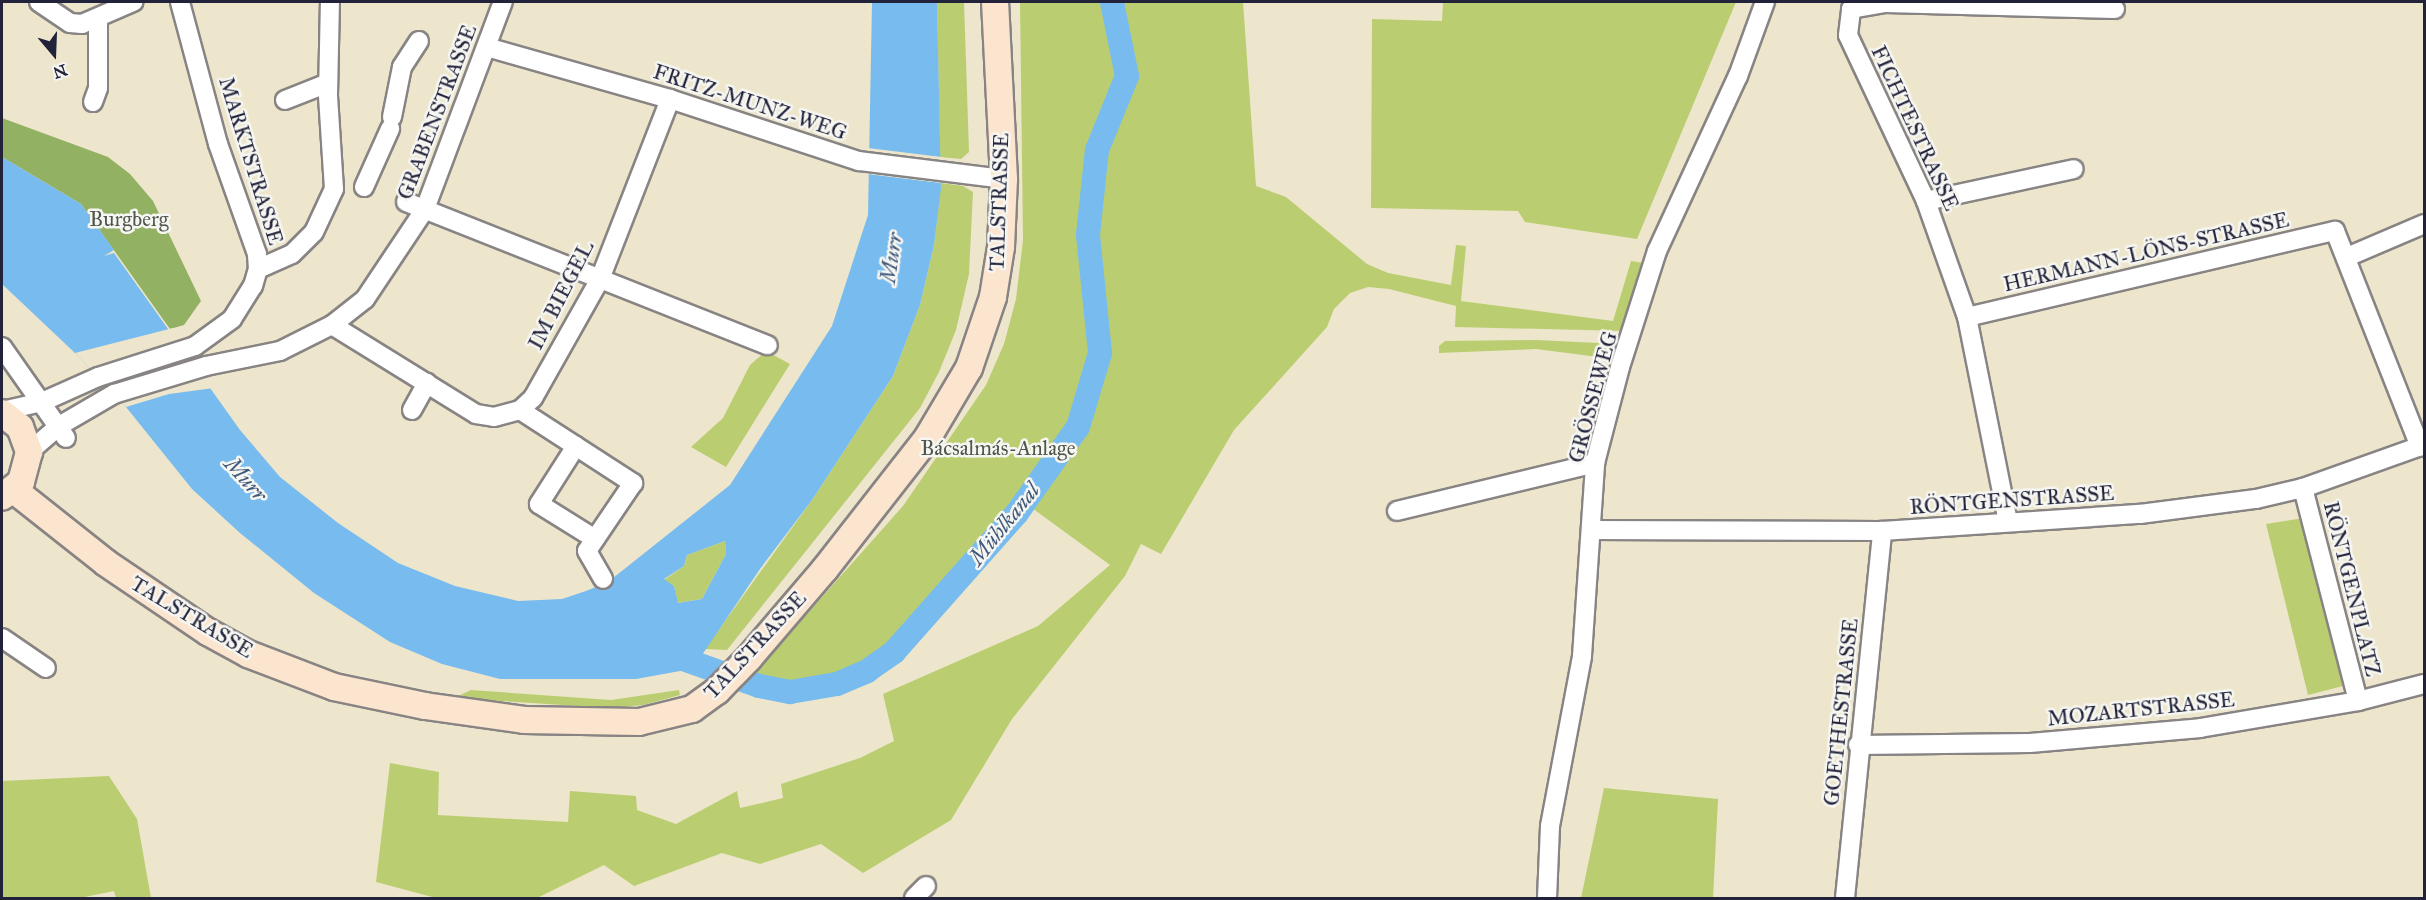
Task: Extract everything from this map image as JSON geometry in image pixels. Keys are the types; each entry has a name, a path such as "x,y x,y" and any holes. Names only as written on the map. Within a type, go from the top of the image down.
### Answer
{"street":[{"path":"39,2 70,23 98,18 133,2"},
{"name":"MARKTSTRASSE","path":"2,412 42,402 98,377 195,346 232,319 253,286 258,269 253,242 218,144 180,2"},
{"path":"258,269 292,254 314,232 334,189 328,83 330,2"},
{"name":"GRABENSTRASSE","path":"29,452 63,432 114,394 206,366 280,351 332,325 365,299 425,209 503,2"},
{"name":"TALSTRASSE","path":"8,493 208,632 248,654 334,687 480,714 602,723 671,717 692,709 717,691 749,658 928,437 969,368 993,297 1001,247 1004,179 995,2"},
{"name":"GRÖSSEWEG","path":"1547,898 1550,826 1575,705 1592,530 1595,463 1620,367 1657,251 1738,76 1765,2"},
{"name":"FICHTESTRASSE","path":"2008,522 1967,317 1926,201 1848,35 1851,9 1905,3 2115,9"},
{"path":"93,102 98,88 98,18"},
{"path":"334,189 346,184 366,187 390,129 402,68 419,41"},
{"name":"FRITZ-MUNZ-WEG","path":"487,47 670,99 864,162 1004,179"},
{"path":"285,100 328,83"},
{"name":"IM BIEGEL","path":"520,410 533,398 600,279 670,99"},
{"path":"1926,201 2074,169"},
{"path":"406,202 768,345"},
{"path":"2422,446 2347,257 2424,224"},
{"name":"HERMANN-LÖNS-STRASSE","path":"1967,317 2335,231 2347,257"},
{"path":"332,325 476,414 494,417 520,410 633,483 587,552 603,579"},
{"path":"3,354 63,432"},
{"path":"412,410 427,383"},
{"path":"2,412 20,428 29,452 27,468 8,493"},
{"path":"576,446 539,504 595,539"},
{"name":"RÖNTGENSTRASSE","path":"1592,530 1882,531 2140,514 2256,499 2303,488 2422,446"},
{"path":"1397,512 1595,463"},
{"name":"RÖNTGENPLATZ","path":"2303,488 2358,701"},
{"name":"GOETHESTRASSE","path":"1845,898 1858,745 1882,531"},
{"path":"2,638 46,668"},
{"name":"MOZARTSTRASSE","path":"1858,745 2030,743 2200,728 2358,701 2424,684"}],"green space":[{"path":"937,2 964,2 969,152 961,159 940,157"},
{"name":"Bácsalmás-Anlage","path":"1020,2 1243,2 1256,186 1286,197 1367,264 1388,273 1451,285 1456,245 1466,246 1461,301 1613,321 1631,261 1649,264 1625,331 1455,327 1456,306 1389,289 1368,287 1350,293 1334,309 1327,327 1234,430 1161,554 1141,544 1125,576 1012,719 951,820 863,873 821,844 760,864 722,853 634,886 604,865 537,898 436,898 376,882 390,763 439,772 438,815 568,822 570,791 636,796 637,810 676,824 737,791 740,808 783,798 781,784 860,758 894,741 883,694 1038,626 1110,565 1017,497 875,658 853,671 794,685 750,678 903,506 986,385 1004,344 1016,299 1023,240"},
{"path":"1443,2 1736,2 1637,239 1525,222 1518,211 1371,208 1372,19 1442,21"},
{"name":"Burgberg","path":"2,118 108,157 130,174 153,201 201,301 184,325 170,329 81,204 2,157"},
{"path":"941,183 963,186 973,192 969,274 956,330 939,372 920,408 727,650 705,649 812,500 893,376 920,305 934,245"},
{"path":"1536,340 1599,343 1608,350 1606,358 1536,349 1439,353 1439,346 1445,341"},
{"path":"766,351 790,364 726,467 691,447 723,418 750,365"},
{"path":"2304,518 2343,674 2343,686 2308,695 2266,524"},
{"path":"725,541 726,554 702,599 677,603 674,586 664,580 684,566 687,555"},
{"path":"471,690 611,700 679,690 680,695 643,705 611,708 454,698"},
{"path":"109,776 137,819 151,898 116,898 114,891 80,898 2,898 2,781"},
{"path":"1604,788 1718,799 1713,898 1581,898"}],"water":[{"name":"Murr","path":"872,2 937,2 941,188 934,245 920,305 893,376 812,500 760,569 700,658 680,671 636,679 500,679 442,664 390,642 314,593 240,533 192,489 126,407 75,353 2,284 2,157 81,204 114,250 104,256 114,253 240,430 280,477 338,523 398,563 455,586 518,601 562,599 608,582 730,485 832,326 868,215","holes":["725,541 726,554 702,599 678,603 674,586 664,579 684,566 687,555"]}],"pier":[{"path":"868,148 943,157 940,183 865,174"},
{"path":"173,328 214,388 169,394 126,407 75,353"}],"waterway":[{"name":"Mühlkanal","path":"663,652 759,686 790,692 837,684 867,671 894,652 1017,513 1078,427 1100,353 1088,235 1097,150 1127,76 1112,2"}]}
